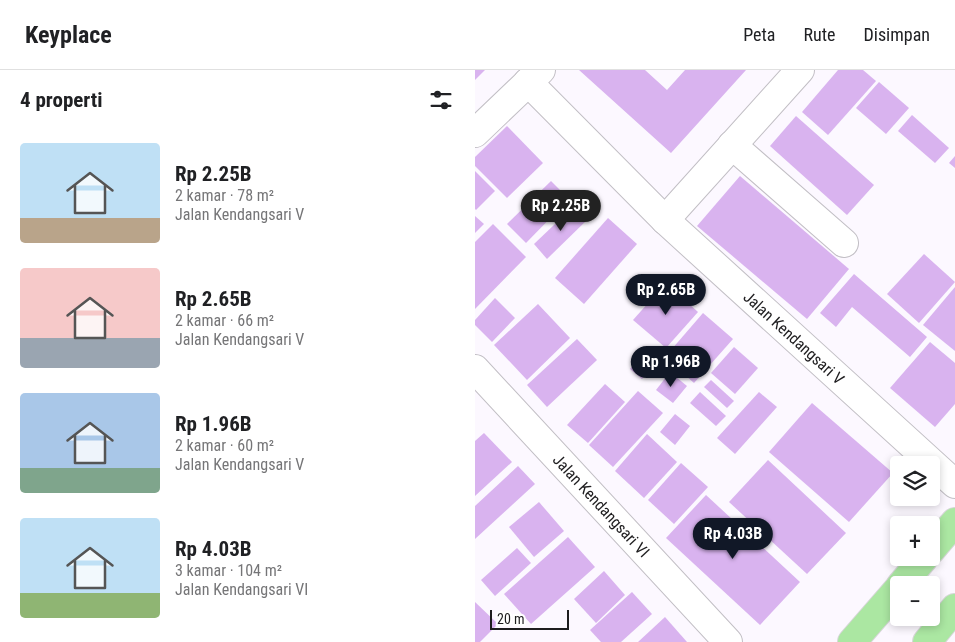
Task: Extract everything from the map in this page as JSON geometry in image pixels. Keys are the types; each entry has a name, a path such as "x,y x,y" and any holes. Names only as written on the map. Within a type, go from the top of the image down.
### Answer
{"main road":[{"path":"940,540 955,522"},
{"path":"909,576 917,566"},
{"path":"852,642 890,598"},
{"path":"927,642 955,608"}],"street":[{"path":"665,220 800,70"},
{"path":"475,134 535,76"},
{"name":"Jalan Kendangsari V","path":"535,76 665,220 955,484"},
{"path":"732,145 845,244"},
{"name":"Jalan Kendangsari VI","path":"475,369 728,642"}],"building":[{"path":"475,70 485,70 475,80"},
{"path":"579,70 645,70 667,90 685,70 746,70 671,153"},
{"path":"838,70 863,70 876,81 828,135 802,112"},
{"path":"879,82 909,108 886,134 856,108"},
{"path":"912,115 949,148 935,163 898,131"},
{"path":"796,116 874,185 847,215 770,146"},
{"path":"507,126 543,163 507,198 475,166 475,157"},
{"path":"955,156 955,168 949,163"},
{"path":"475,171 495,191 476,210 475,209"},
{"path":"740,176 849,269 807,319 697,226"},
{"path":"551,181 569,199 526,243 507,224"},
{"path":"575,205 588,219 547,259 534,244"},
{"path":"475,216 484,224 475,233"},
{"path":"608,218 637,244 584,304 555,278"},
{"path":"493,224 526,257 475,309 475,242"},
{"path":"924,254 955,282 919,323 887,294"},
{"path":"854,274 927,337 910,357 852,307 836,327 820,313"},
{"path":"666,283 698,312 666,348 633,320"},
{"path":"955,287 955,351 923,325"},
{"path":"495,298 515,318 492,342 475,325 475,320"},
{"path":"538,304 570,338 527,380 494,345"},
{"path":"703,313 733,339 694,383 665,357"},
{"path":"577,339 597,360 547,407 527,385"},
{"path":"930,342 955,363 955,404 935,427 890,388"},
{"path":"648,347 660,358 642,379 630,369"},
{"path":"734,347 758,368 735,394 711,373"},
{"path":"670,372 687,386 673,403 656,390"},
{"path":"711,380 734,401 727,408 704,387"},
{"path":"605,384 625,402 588,443 567,425"},
{"path":"638,391 663,413 613,467 589,445"},
{"path":"700,392 726,416 716,426 690,403"},
{"path":"759,392 777,407 735,454 717,438"},
{"path":"812,403 890,470 890,476 849,522 769,452"},
{"path":"675,414 690,426 675,445 660,432"},
{"path":"484,433 512,462 475,496 475,441"},
{"path":"647,434 677,462 644,498 615,471"},
{"path":"768,460 846,533 807,574 729,502"},
{"path":"681,463 708,487 674,524 648,500"},
{"path":"518,466 535,484 475,539 475,506"},
{"path":"706,495 800,582 760,625 666,538"},
{"path":"539,502 564,531 534,557 509,527"},
{"path":"568,537 595,567 531,624 504,594"},
{"path":"517,548 531,563 495,596 481,580"},
{"path":"604,571 625,595 596,623 574,599"},
{"path":"632,592 652,614 621,642 601,642 590,630"},
{"path":"475,602 498,624 480,642 475,642"},
{"path":"665,617 687,642 638,642"}]}
